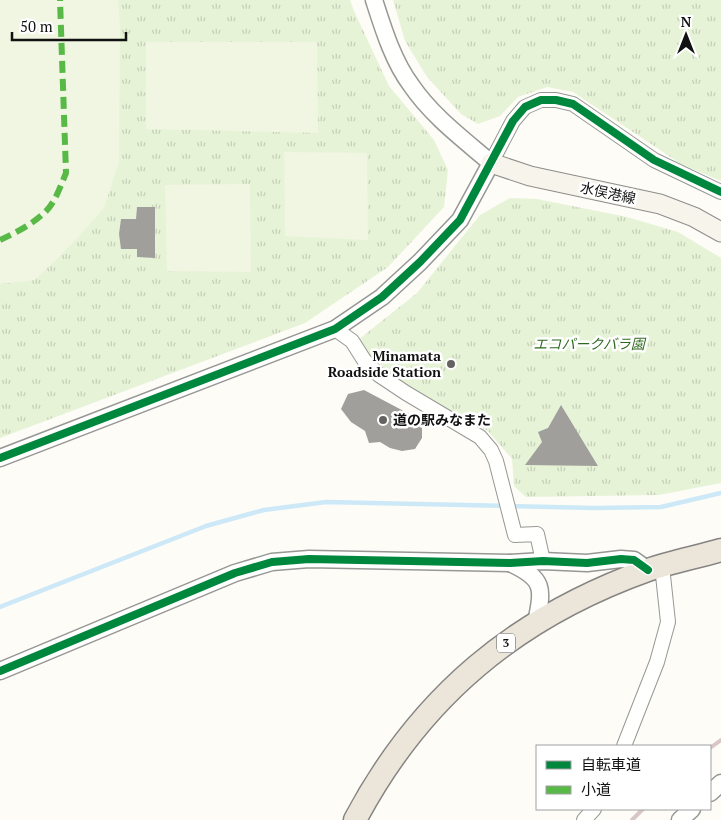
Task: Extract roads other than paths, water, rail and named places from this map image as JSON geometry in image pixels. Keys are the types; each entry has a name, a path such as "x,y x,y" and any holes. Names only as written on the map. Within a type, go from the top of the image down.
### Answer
{"highway":[{"name":"3","path":"355,820 372,786 405,739 443,696 486,657 536,623 591,594 655,568 721,550"}],"main road":[{"name":"水俣港線","path":"491,163 530,176 660,204 694,217 721,232"}],"street":[{"path":"374,0 385,36 410,85 441,120 491,163"},
{"path":"0,458 336,329 382,297 420,262 460,220 513,121 525,108 540,100 556,100 573,104 654,160 721,192"},
{"path":"336,329 352,341 364,360 379,375 480,437 491,450 503,484 515,534 537,534 543,561"},
{"path":"0,671 235,573 272,562 309,559 510,563 543,561 587,563 621,559 634,560 655,568 668,622 657,662 624,745"},
{"path":"510,563 528,571 539,582 541,594 536,623"},
{"path":"711,792 721,782"},
{"path":"584,820 593,810"},
{"path":"680,820 691,810"}],"waterway":[{"path":"0,607 206,526 264,510 326,502 594,508 661,507 721,493"}],"railway":[{"path":"711,747 721,740"},
{"path":"632,820 642,810"}],"place":[{"name":"Minamata Roadside Station","path":"451,364"},
{"name":"道の駅みなまた","path":"383,420"}],"park label":[{"name":"エコパークバラ園","path":"589,344"}]}
